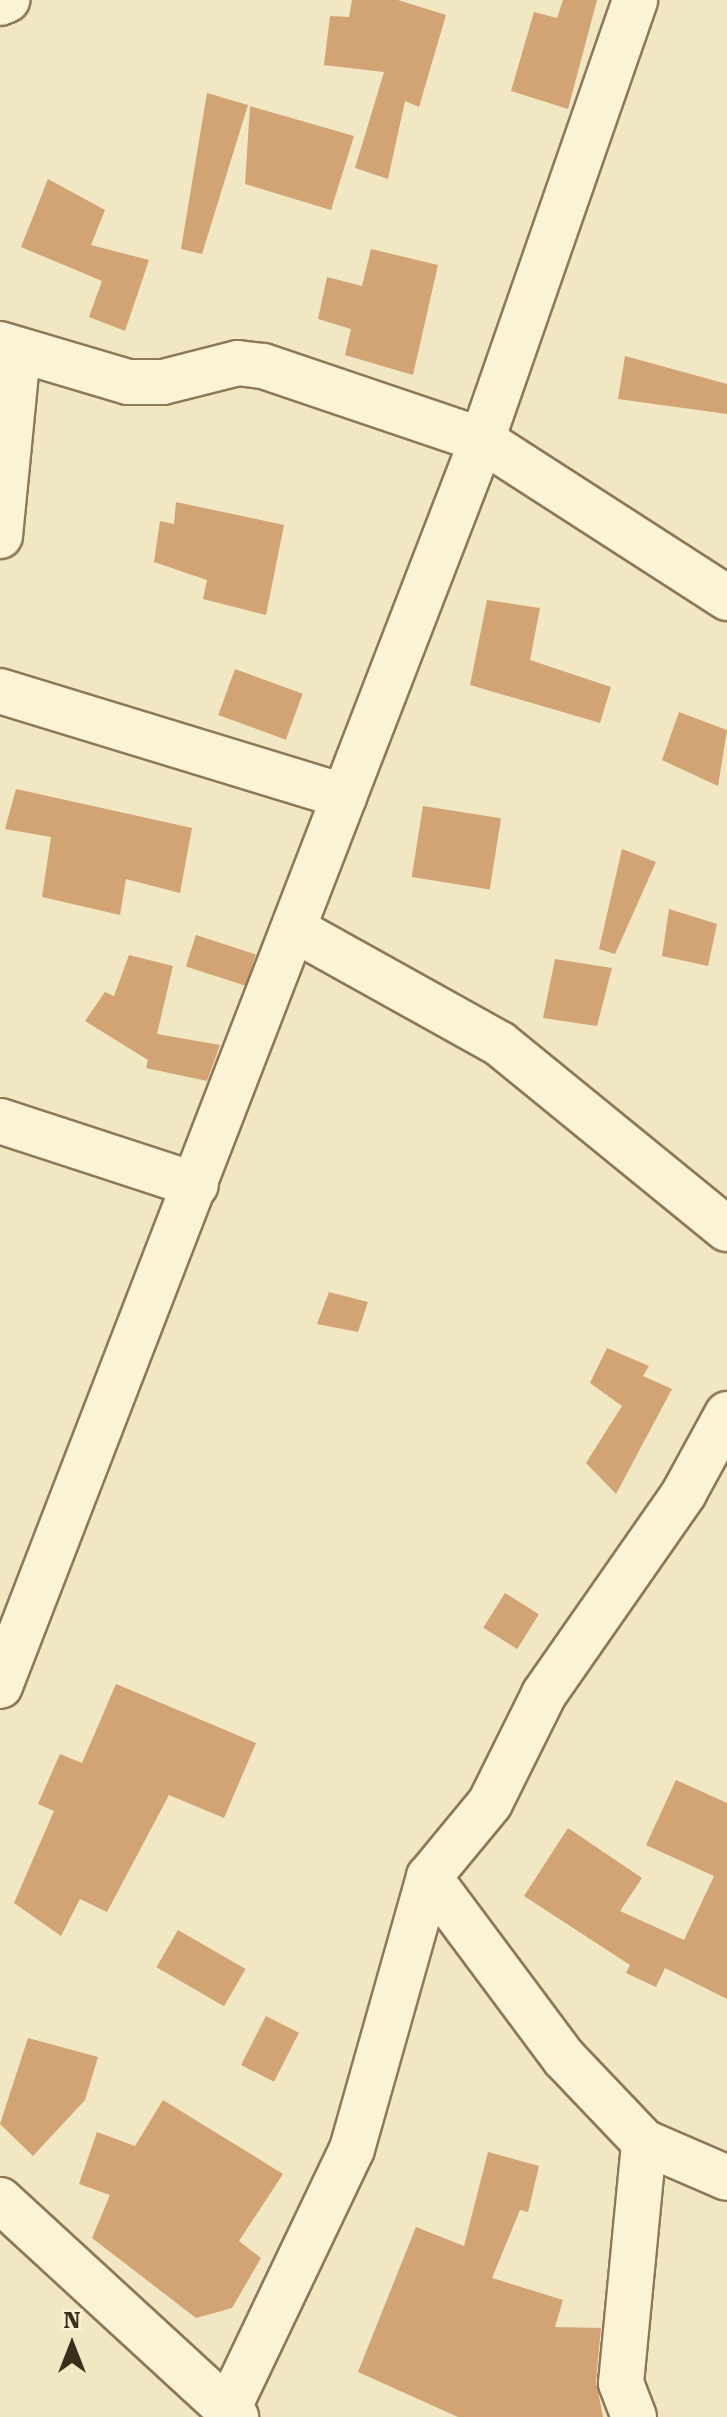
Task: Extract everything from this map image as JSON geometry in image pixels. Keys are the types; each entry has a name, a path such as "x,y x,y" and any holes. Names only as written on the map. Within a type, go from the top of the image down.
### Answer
{"street":[{"path":"0,3 7,0"},
{"path":"0,1686 297,931 344,796 482,440 635,0"},
{"path":"0,536 9,349 128,382 263,366 482,440 727,598"},
{"path":"0,691 344,796"},
{"path":"297,931 500,1044 727,1229"},
{"path":"0,1121 196,1185"},
{"path":"0,2200 232,2413 352,2149 429,1877 490,1803 544,1694 684,1493 727,1414"},
{"path":"429,1877 564,2058 644,2142 727,2178"},
{"path":"634,2417 621,2383 644,2142"}],"building":[{"path":"352,0 398,0 446,15 419,107 405,101 388,179 355,168 384,72 324,65 330,16 349,17"},
{"path":"563,0 597,0 568,109 511,91 534,12 557,18"},
{"path":"207,93 248,105 202,254 181,249"},
{"path":"250,106 354,136 331,210 245,184"},
{"path":"48,179 105,210 91,245 149,260 125,331 89,317 102,281 21,247"},
{"path":"371,249 438,265 413,375 345,355 351,329 318,319 327,277 362,286"},
{"path":"625,356 727,384 727,414 618,399"},
{"path":"176,502 284,525 266,615 203,599 207,580 154,562 160,521 174,524"},
{"path":"487,600 540,608 530,660 611,687 600,723 470,685"},
{"path":"235,669 303,694 286,740 218,715"},
{"path":"679,712 727,730 718,786 662,760"},
{"path":"16,789 192,828 180,893 126,879 120,915 42,897 51,837 5,829"},
{"path":"423,806 501,818 490,889 412,877"},
{"path":"622,849 656,862 615,954 599,949"},
{"path":"669,909 717,924 708,966 662,956"},
{"path":"196,935 256,954 246,986 186,966"},
{"path":"129,955 173,966 157,1034 220,1045 207,1081 146,1068 148,1060 85,1021 105,992 114,996"},
{"path":"555,959 612,968 597,1026 543,1018"},
{"path":"329,1292 368,1302 358,1332 317,1324"},
{"path":"607,1348 649,1366 643,1376 672,1389 616,1494 586,1463 622,1406 590,1383"},
{"path":"505,1593 539,1614 517,1649 483,1628"},
{"path":"116,1684 256,1743 224,1818 169,1795 107,1912 80,1899 61,1936 14,1903 54,1811 38,1804 60,1754 82,1763"},
{"path":"676,1780 727,1803 727,1999 665,1968 656,1987 626,1973 630,1965 524,1896 568,1828 642,1878 620,1911 684,1940 714,1876 646,1845"},
{"path":"178,1930 246,1969 224,2006 156,1967"},
{"path":"266,2016 299,2033 274,2082 241,2065"},
{"path":"28,2038 98,2057 85,2100 33,2156 0,2124"},
{"path":"163,2100 283,2174 239,2241 261,2258 232,2308 196,2318 92,2238 110,2195 79,2184 97,2132 135,2146"},
{"path":"488,2152 539,2166 528,2212 520,2210 492,2278 563,2300 555,2327 601,2328 596,2381 603,2417 458,2417 358,2372 416,2227 464,2246"}]}
